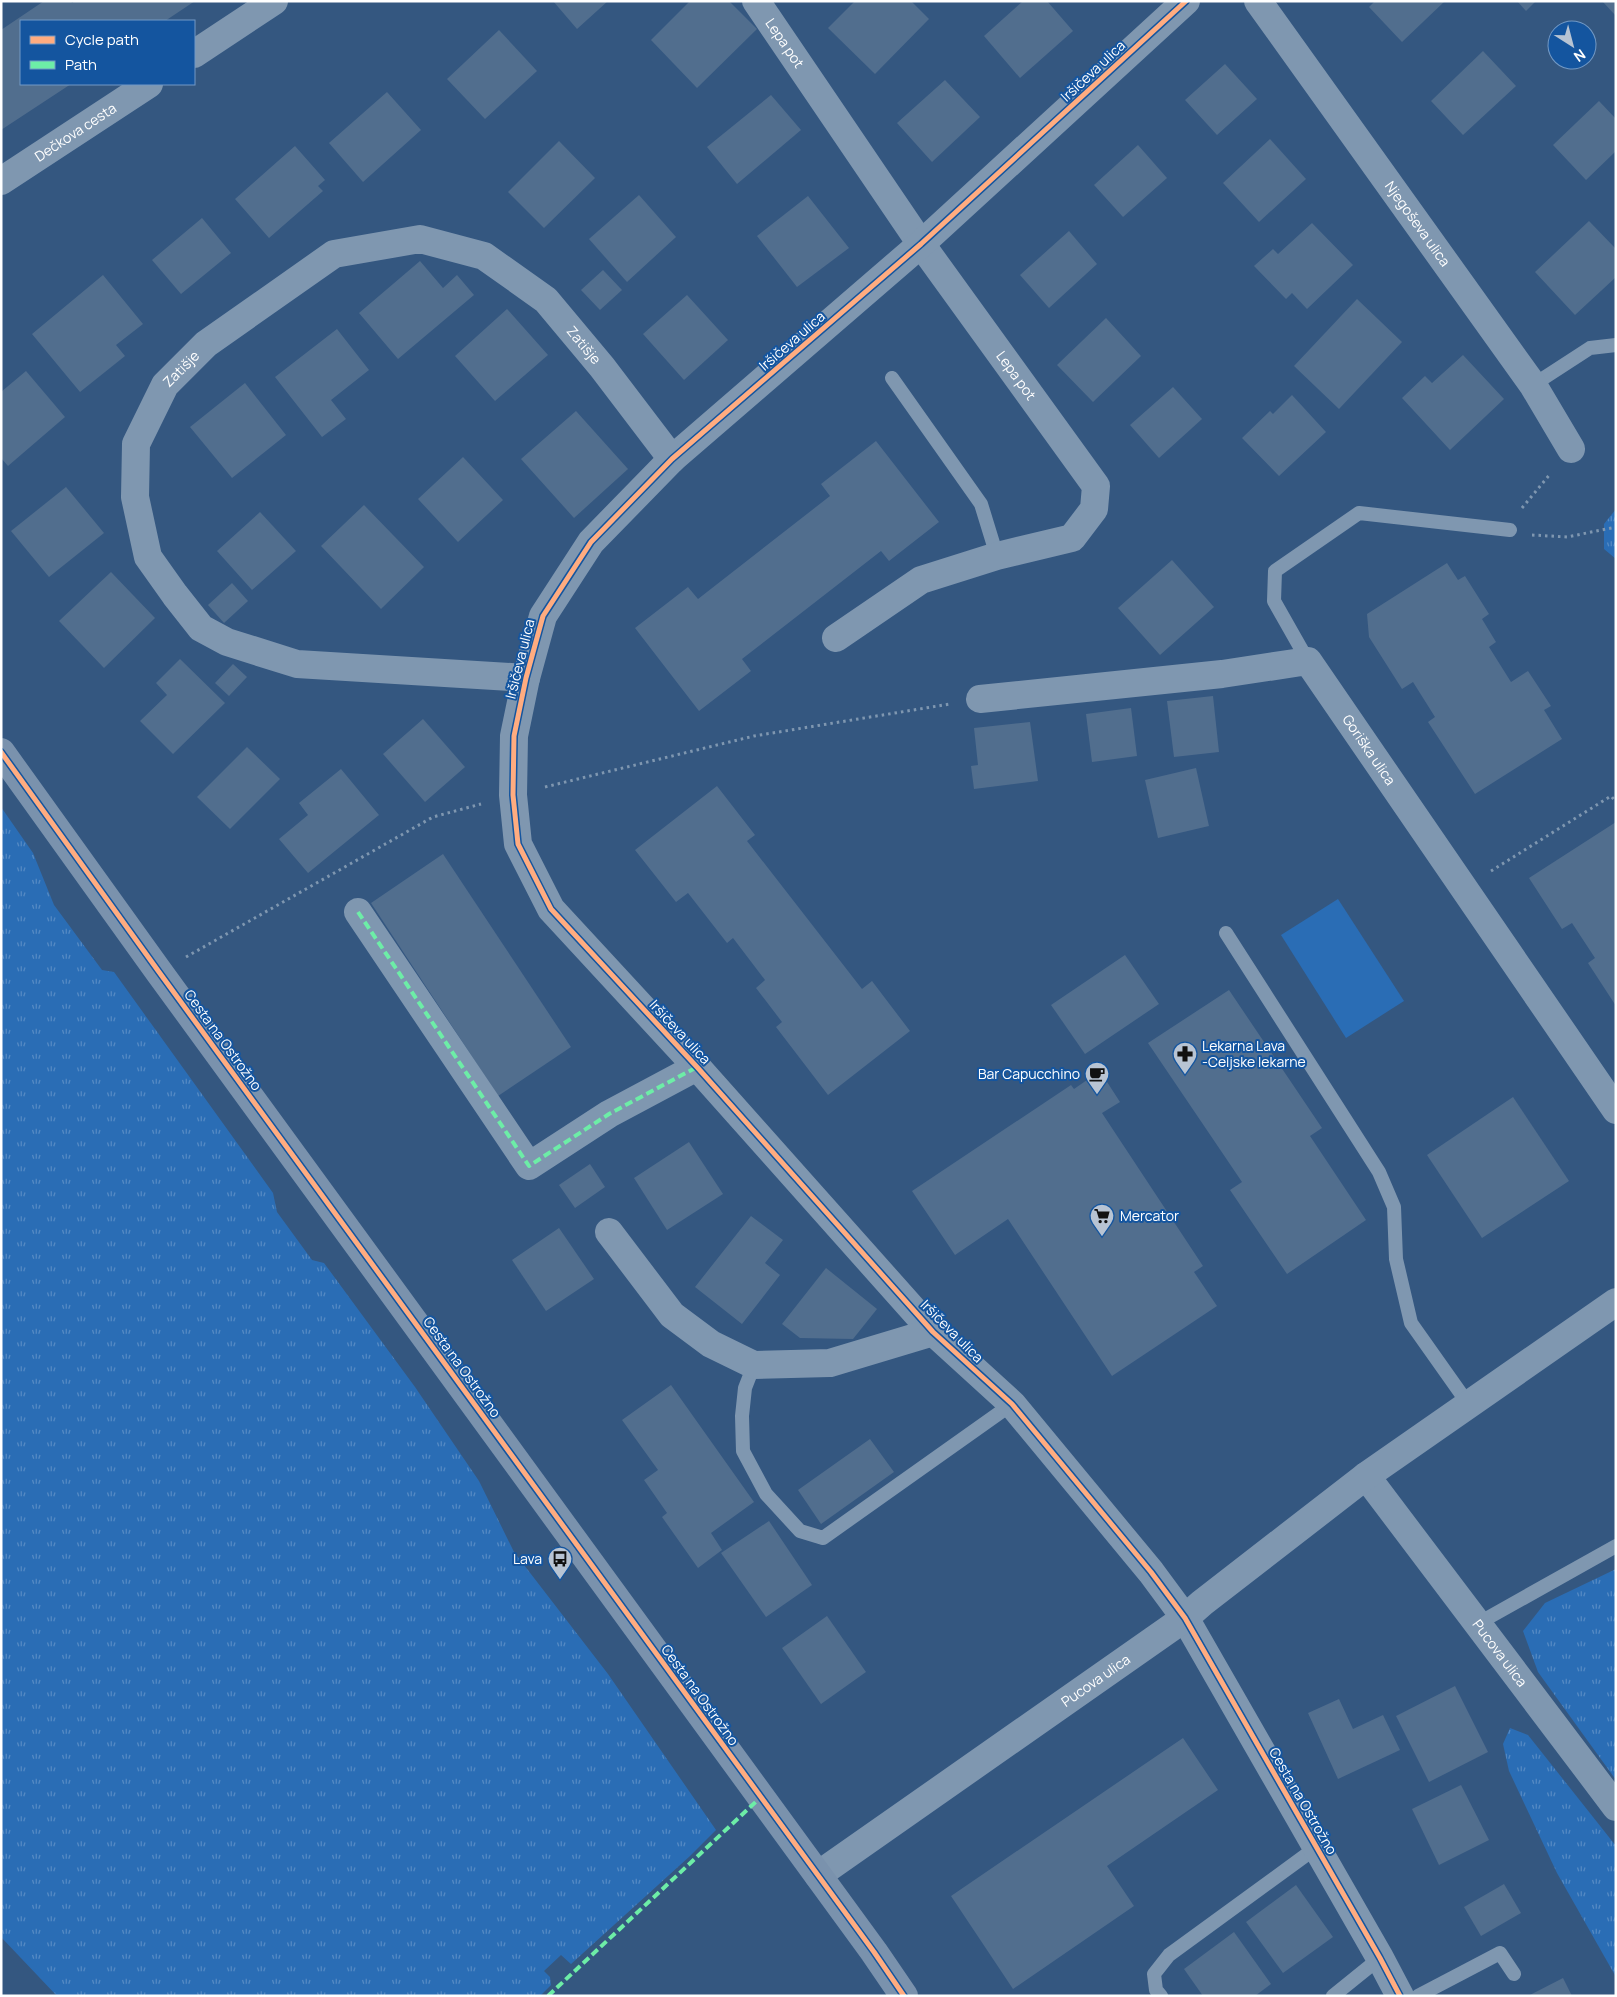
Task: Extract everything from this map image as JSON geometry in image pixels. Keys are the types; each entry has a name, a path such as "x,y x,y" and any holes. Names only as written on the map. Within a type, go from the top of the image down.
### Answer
{"street":[{"path":"195,53 274,1"},
{"name":"Lepa pot","path":"756,1 921,244 1096,486 1094,509 1072,538 997,556 921,580 836,638"},
{"name":"Iršičeva ulica","path":"1186,1 921,244 672,459 591,542 543,616 526,678 514,736 514,795 518,844 551,909 698,1066 933,1332 1012,1404 1186,1618"},
{"name":"Njegoševa ulica","path":"1258,1 1532,385 1571,449"},
{"name":"Dečkova cesta","path":"1,181 147,85"},
{"name":"Zatišje","path":"526,678 297,664 227,642 201,628 148,557 135,498 136,444 165,386 206,344 334,254 420,239 484,256 546,300 602,367 672,459"},
{"path":"980,699 1222,674 1308,660"},
{"name":"Goriška ulica","path":"1308,660 1616,1110"},
{"name":"Cesta na Ostrožno","path":"1,752 904,1996"},
{"path":"358,912 530,1166 609,1114 698,1066"},
{"name":"Iršičeva ulica","path":"609,1232 672,1315 710,1344 754,1365 830,1363 933,1332"},
{"name":"Pucova ulica","path":"818,1875 1186,1618 1210,1597 1366,1476 1616,1302"},
{"name":"Pucova ulica","path":"1366,1476 1616,1807"},
{"name":"Cesta na Ostrožno","path":"1186,1618 1400,1996"}],"lane":[{"path":"1532,385 1590,348 1616,345"},
{"path":"892,378 981,504 997,556"},
{"path":"1308,660 1274,601 1275,571 1359,513 1510,530"},
{"path":"1226,934 1379,1172 1394,1207 1396,1259 1411,1323 1469,1404"},
{"path":"754,1365 745,1388 742,1416 743,1451 766,1494 800,1531 823,1538 1012,1404"},
{"path":"1477,1624 1616,1546"},
{"path":"1161,1996 1156,1990 1154,1974 1169,1955 1317,1847"},
{"path":"1418,1996 1500,1953 1514,1974"},
{"path":"1333,1996 1380,1958"}],"path":[{"path":"1571,449 1519,512 1510,530 1516,535 1567,537 1616,527"},
{"path":"159,972 434,817 514,795 754,736 980,699"},
{"path":"1464,888 1611,796 1616,802"}],"green space":[{"path":"1616,509 1616,559 1604,549 1604,524"},
{"path":"1,807 33,853 54,905 102,970 114,972 273,1193 277,1212 312,1260 324,1263 415,1387 479,1481 514,1552 608,1674 716,1830 571,1964 561,1955 544,1971 550,1977 551,1985 540,1996 57,1996 1,1937"},
{"path":"1338,899 1404,1001 1346,1038 1281,935"},
{"path":"1616,1569 1616,1780 1538,1672 1523,1631 1545,1603"},
{"path":"1510,1728 1528,1735 1616,1846 1616,1977 1557,1873 1509,1771 1503,1744"}],"building":[{"path":"44,1 71,1 72,3 75,1 195,1 166,20 20,20 20,85 69,85 1,130 1,30"},
{"path":"553,1 608,1 577,29"},
{"path":"690,1 729,1 757,29 697,88 651,40"},
{"path":"855,1 911,1 929,19 875,74 828,28"},
{"path":"1023,1 1047,1 1073,31 1020,78 984,36"},
{"path":"1375,1 1445,1 1402,42 1369,7"},
{"path":"1517,1 1536,1 1526,11"},
{"path":"1602,1 1616,1 1616,16"},
{"path":"499,30 537,71 485,119 447,79"},
{"path":"1483,51 1516,86 1463,135 1431,101"},
{"path":"1225,64 1257,99 1217,135 1185,100"},
{"path":"945,80 980,117 932,162 897,123"},
{"path":"387,92 421,130 363,182 329,143"},
{"path":"771,95 801,130 737,184 707,147"},
{"path":"1599,101 1616,119 1616,151 1586,180 1553,145"},
{"path":"1270,139 1306,179 1259,222 1223,183"},
{"path":"559,141 595,178 544,228 508,192"},
{"path":"1138,145 1167,178 1123,217 1094,185"},
{"path":"295,146 325,180 318,186 323,191 269,238 235,199"},
{"path":"639,195 676,237 627,282 589,239"},
{"path":"808,196 849,248 797,287 757,236"},
{"path":"202,218 231,253 181,294 152,260"},
{"path":"1589,221 1616,249 1616,277 1575,315 1535,272"},
{"path":"1312,223 1353,265 1307,309 1292,293 1286,299 1254,266 1273,249 1278,254"},
{"path":"1069,231 1097,264 1049,308 1020,275"},
{"path":"420,261 443,288 457,275 474,295 398,359 359,313"},
{"path":"603,270 622,290 600,310 581,290"},
{"path":"103,275 143,324 116,345 125,356 80,392 32,334"},
{"path":"687,295 728,340 684,380 643,334"},
{"path":"1357,299 1402,342 1339,409 1294,366"},
{"path":"507,309 548,355 495,401 455,356"},
{"path":"1106,318 1141,356 1093,402 1057,365"},
{"path":"337,329 369,370 331,400 346,419 322,437 275,377"},
{"path":"1463,355 1504,399 1450,450 1402,398 1425,376 1432,383"},
{"path":"26,371 65,417 8,466 1,458 1,392"},
{"path":"245,383 286,435 232,478 190,427"},
{"path":"1173,387 1202,419 1159,458 1130,425"},
{"path":"1292,395 1326,432 1279,476 1242,438 1270,411 1273,414"},
{"path":"576,411 628,469 574,518 521,459"},
{"path":"876,441 939,522 889,561 881,551 742,659 751,671 699,711 635,628 688,587 698,599 830,496 821,484"},
{"path":"463,457 503,500 458,542 418,499"},
{"path":"66,487 104,533 49,577 11,531"},
{"path":"364,505 424,567 381,609 321,546"},
{"path":"260,512 296,551 252,590 217,551"},
{"path":"1172,560 1214,607 1160,655 1118,608"},
{"path":"1447,563 1458,580 1465,576 1489,614 1482,619 1496,642 1489,647 1511,682 1528,671 1551,706 1544,710 1562,739 1475,794 1428,722 1435,717 1413,682 1402,689 1369,637 1367,614"},
{"path":"111,572 155,618 104,668 59,621"},
{"path":"232,583 248,601 224,623 208,605"},
{"path":"180,659 225,703 173,754 140,721 167,695 156,683"},
{"path":"233,664 247,677 229,696 215,683"},
{"path":"1213,696 1219,752 1174,757 1167,701"},
{"path":"1131,708 1137,756 1092,762 1086,714"},
{"path":"423,719 465,767 425,802 383,754"},
{"path":"1030,722 1038,781 974,789 971,766 978,765 974,728"},
{"path":"247,747 280,779 230,829 197,797"},
{"path":"1196,768 1209,826 1158,838 1145,780"},
{"path":"341,769 379,815 308,873 279,839 308,815 299,803"},
{"path":"717,786 755,835 747,841 862,989 872,981 910,1031 828,1095 776,1027 782,1022 756,988 765,980 733,938 727,943 688,893 676,902 635,850"},
{"path":"1616,822 1616,1006 1588,963 1595,958 1572,923 1562,929 1529,878"},
{"path":"443,854 571,1047 498,1096 371,903"},
{"path":"1125,955 1159,1004 1085,1054 1051,1005"},
{"path":"1229,990 1322,1128 1310,1136 1366,1220 1287,1274 1230,1190 1242,1182 1148,1043"},
{"name":"Mercator","path":"1100,1071 1120,1102 1102,1113 1203,1266 1194,1272 1217,1306 1112,1376 1008,1219 955,1255 912,1191 1071,1085 1074,1089"},
{"path":"1513,1097 1569,1181 1482,1238 1427,1155"},
{"path":"689,1142 723,1194 667,1230 634,1178"},
{"path":"590,1164 605,1187 575,1208 559,1185"},
{"path":"751,1216 783,1240 765,1263 780,1275 742,1324 695,1287"},
{"path":"559,1228 594,1279 546,1311 512,1260"},
{"path":"826,1268 877,1309 853,1339 800,1338 782,1324"},
{"path":"671,1385 754,1502 711,1533 722,1550 698,1568 662,1517 667,1513 644,1480 658,1470 622,1420"},
{"path":"870,1439 894,1472 821,1524 798,1490"},
{"path":"769,1521 812,1585 766,1617 721,1553"},
{"path":"827,1616 866,1672 821,1704 782,1648"},
{"path":"1455,1686 1488,1752 1429,1782 1396,1716"},
{"path":"1339,1699 1353,1729 1383,1715 1400,1750 1338,1779 1308,1713"},
{"path":"1183,1738 1218,1790 1107,1866 1134,1906 1013,1989 951,1896"},
{"path":"1461,1785 1489,1840 1439,1865 1412,1809"},
{"path":"1504,1884 1521,1913 1481,1936 1464,1907"},
{"path":"1296,1885 1333,1937 1283,1973 1246,1922"},
{"path":"1234,1932 1271,1984 1255,1996 1203,1996 1184,1969"},
{"path":"1563,1978 1572,1996 1528,1996"}],"marked path":[{"path":"358,912 529,1166 609,1114 697,1067"},
{"path":"548,1996 761,1797"}],"cycle path":[{"path":"1186,1 921,244 672,459 591,542 543,616 526,678 514,736 513,795 518,844 551,909 697,1067 933,1332 1012,1404 1151,1572 1185,1618 1400,1996"},
{"path":"1,752 159,972 874,1952 904,1996"}],"place":[{"name":"Lekarna Lava -Celjske lekarne","path":"1185,1075"},
{"name":"Bar Capucchino","path":"1097,1095"},
{"name":"Mercator","path":"1102,1237"},
{"name":"Lava","path":"560,1580"}]}
